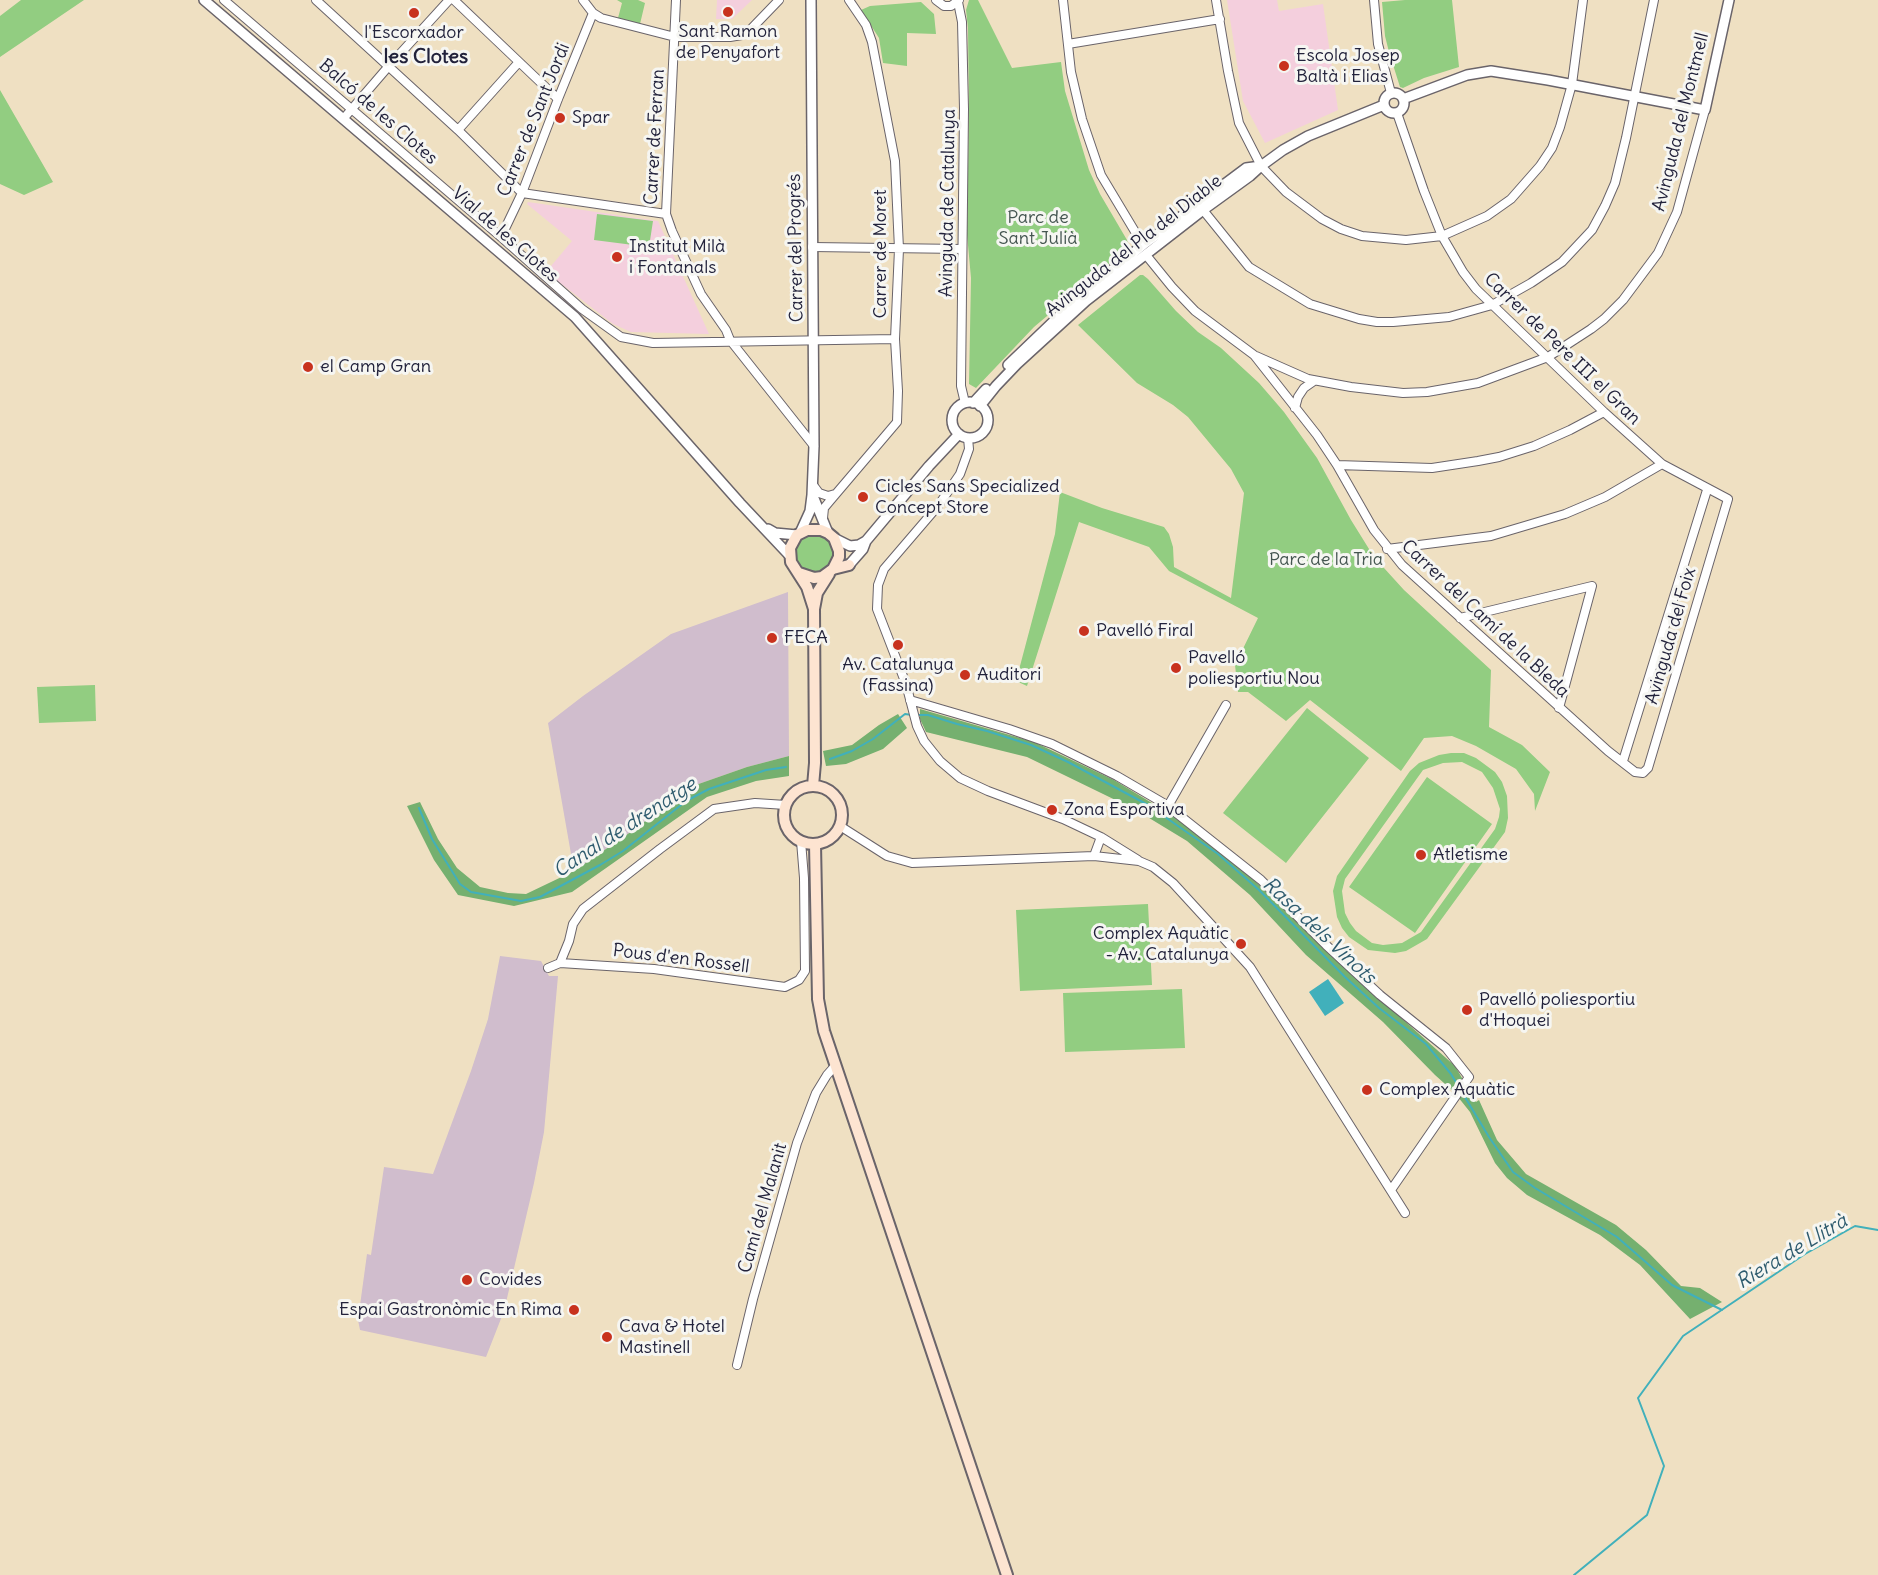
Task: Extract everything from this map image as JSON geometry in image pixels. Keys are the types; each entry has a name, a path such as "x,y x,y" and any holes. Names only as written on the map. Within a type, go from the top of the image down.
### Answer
{"main road":[{"path":"813,786 815,763 814,609 818,593 831,571 839,557 837,544 831,536 814,529 799,534 792,541 789,555 794,568 806,577 814,578 831,571 849,565"},
{"path":"799,573 807,587 814,609"},
{"path":"813,786 827,789 834,795 840,803 842,816 836,833 826,842 815,844 801,842 794,837 784,817 786,805 792,795 803,788 813,786"},
{"path":"815,844 818,999 824,1031 1007,1575"}],"street":[{"name":"Vial de les Clotes","path":"204,0 575,317 789,555"},
{"name":"Balcó de les Clotes","path":"224,0 582,309 621,337 653,343 895,339"},
{"path":"316,0 458,130 522,193 666,214"},
{"path":"344,118 449,0"},
{"path":"454,0 558,99"},
{"path":"583,0 593,13 601,18 675,37 730,37 742,34 752,28 779,0"},
{"name":"Carrer de Ferran","path":"676,0 666,214 701,294 726,330 730,340 814,446"},
{"name":"Carrer del Progrés","path":"799,534 810,511 814,446 811,0"},
{"name":"Carrer de Moret","path":"823,521 824,508 897,422 895,339 898,249 895,161 872,42 866,25 849,0"},
{"path":"936,0 944,6 951,6 958,1"},
{"path":"1063,0 1071,72 1082,119 1101,175 1143,244"},
{"path":"1216,0 1239,123 1261,165 1286,192 1322,219 1341,229 1362,236 1406,240 1442,236 1497,210 1532,177 1552,148 1560,127 1572,84 1583,0"},
{"path":"1374,0 1378,44 1391,93"},
{"path":"1203,210 1249,267 1310,304 1377,322 1449,317 1492,305 1546,274 1562,262 1592,230 1605,206 1615,183 1654,0"},
{"name":"Avinguda del Montmell","path":"1254,355 1314,381 1402,393 1427,392 1478,382 1548,357 1591,329 1604,319 1629,292 1658,253 1673,222 1705,110 1729,0"},
{"name":"Avinguda de Catalunya","path":"958,1 962,22 964,109 961,386 973,404"},
{"name":"Carrer de Sant Jordi","path":"501,237 522,193 593,13"},
{"path":"1068,44 1220,19"},
{"path":"458,130 519,62"},
{"path":"1403,99 1467,75 1491,71 1705,110"},
{"path":"1391,93 1398,94 1403,99 1403,107 1397,113 1391,113 1384,105 1385,98 1391,93"},
{"name":"Avinguda del Pla del Diable","path":"973,404 996,386 1086,301 1250,176 1261,165 1308,136 1384,105"},
{"name":"Carrer de Pere III el Gran","path":"1397,113 1442,236 1463,272 1492,305 1662,464 1707,490 1728,499"},
{"name":"Avinguda del Pla del Diable","path":"973,404 1011,362 1080,296 1143,244 1246,168 1261,165"},
{"path":"812,247 962,249"},
{"name":"Carrer del Camí de la Bleda","path":"1146,255 1195,311 1254,355 1317,435 1337,465 1362,512 1387,549 1402,565 1559,708 1635,772"},
{"path":"1295,408 1304,388 1314,381"},
{"path":"973,404 987,415 987,426 979,435 968,438 958,434 952,419 956,409 973,404"},
{"path":"1337,465 1432,468 1499,457 1534,446 1604,412"},
{"path":"849,565 863,549 866,541 958,434"},
{"path":"968,438 969,449 960,474 938,506 884,569 878,585 877,609 906,684 917,726 924,741 940,761 960,778 1063,819 1101,837 1153,867 1173,883 1250,967 1405,1213"},
{"path":"1387,549 1491,536 1565,514 1613,493 1662,464"},
{"path":"813,490 828,496 835,494"},
{"name":"Carrer del Progrés","path":"813,490 823,521 831,536"},
{"name":"Avinguda del Foix","path":"1623,761 1707,490"},
{"name":"Avinguda del Foix","path":"1635,772 1643,773 1648,768 1728,499"},
{"name":"Vial de les Clotes","path":"757,522 775,533 799,534"},
{"path":"831,536 850,546 866,541"},
{"path":"1460,618 1592,586 1559,708"},
{"path":"910,700 1052,744 1117,776 1168,806 1261,880 1380,995 1446,1048 1469,1077 1391,1190"},
{"path":"1168,806 1226,705"},
{"path":"560,963 573,924 583,909 714,809 755,803 786,805"},
{"path":"840,826 887,856 912,863 1094,856 1139,861"},
{"path":"1094,856 1101,837"},
{"name":"Pous d'en Rossell","path":"548,968 560,963 654,969 785,987 799,980 805,971 804,878 801,842"},
{"path":"1094,856 1116,846"},
{"path":"1106,858 1116,846"},
{"name":"Camí del Malanit","path":"737,1365 796,1143 816,1093 835,1066"}],"shaded area":[{"name":"Sant Ramon de Penyafort","path":"717,0 752,0 732,19 716,19"},
{"name":"Escola Josep Baltà i Elias","path":"1227,0 1277,0 1279,11 1323,4 1338,110 1265,143 1243,101"},
{"name":"Institut Milà i Fontanals","path":"528,202 658,221 709,334 631,332 613,324 546,272 572,241 527,204"},
{"path":"788,592 789,756 747,767 690,787 574,871 548,723 671,634"},
{"path":"500,956 541,961 549,976 558,976 544,1132 504,1311 486,1357 360,1330 358,1320 367,1254 371,1255 384,1167 433,1174 488,1019"}],"green space":[{"path":"21,0 84,0 0,57 0,16"},
{"path":"617,0 638,0 645,3 640,24 618,18 622,3"},
{"name":"Parc de Sant Julià","path":"969,0 978,0 1012,68 1061,62 1065,91 1089,170 1129,247 1034,327 976,388 969,384 971,278 967,234 969,108 966,10"},
{"path":"1452,0 1459,67 1424,78 1403,88 1400,87 1385,36 1382,2"},
{"path":"921,2 934,14 936,34 907,33 907,66 883,63 879,38 861,10 870,6"},
{"path":"0,90 53,182 24,195 0,184"},
{"path":"597,214 653,221 649,247 594,240"},
{"name":"Parc de la Tria","path":"1140,275 1148,279 1198,332 1221,348 1259,383 1284,412 1317,458 1374,557 1404,590 1491,670 1489,727 1522,745 1550,772 1535,811 1534,794 1516,769 1476,746 1452,736 1424,738 1401,771 1310,700 1286,721 1248,692 1238,692 1235,665 1258,618 1169,571 1149,547 1079,522 1027,686 1016,681 1055,534 1060,492 1164,527 1173,547 1174,567 1231,598 1244,493 1231,469 1188,417 1137,383 1078,325"},
{"path":"814,533 828,539 834,553 828,567 814,573 800,567 794,553 800,539"},
{"path":"95,685 96,721 39,723 37,687"},
{"path":"1307,708 1369,758 1286,863 1223,813"},
{"path":"920,709 1034,742 1114,780 1175,817 1238,865 1380,999 1455,1066 1476,1102 1479,1100 1497,1140 1526,1174 1616,1225 1646,1250 1681,1286 1700,1288 1722,1302 1690,1319 1640,1265 1600,1235 1527,1195 1507,1178 1495,1163 1470,1112 1454,1092 1383,1022 1306,955 1250,895 1187,841 1136,810 1027,757 926,732 920,719"},
{"path":"898,714 907,728 883,749 846,764 826,766 823,751 852,745"},
{"path":"1464,753 1476,758 1495,772 1507,796 1508,818 1505,832 1427,939 1406,951 1395,953 1368,950 1349,937 1337,917 1333,891 1337,876 1410,771 1419,763 1439,755","holes":["1462,762 1482,772 1493,788 1500,809 1495,829 1421,932 1402,943 1383,945 1372,943 1356,931 1345,913 1342,891 1345,879 1423,770 1443,763"]},
{"path":"789,756 789,776 756,781 707,797 572,892 514,906 458,895 434,860 407,806 420,802 438,839 457,868 480,887 526,894 574,871 690,787 747,767"},
{"name":"Atletisme","path":"1427,777 1492,824 1415,933 1349,887"},
{"path":"1148,904 1152,985 1020,991 1016,910"},
{"path":"1182,989 1185,1048 1065,1052 1063,993"}],"water":[{"path":"1328,979 1344,1003 1325,1016 1309,992"}],"waterway":[{"name":"Rasa dels Vinots","path":"830,759 852,751 873,739 905,714 912,715"},
{"name":"Rasa dels Vinots","path":"918,715 928,715 987,731 1031,745 1068,762 1148,805 1218,854 1259,890 1345,977 1379,1008 1426,1044 1451,1074 1513,1172 1535,1188 1617,1237 1672,1285 1722,1310"},
{"name":"Canal de drenatge","path":"419,808 432,839 460,884 471,892 521,901 540,897 600,865 623,851 686,801 709,789 766,770 786,767"},
{"name":"Riera de Llitrà","path":"1574,1575 1647,1515 1664,1466 1638,1398 1683,1336 1805,1254 1855,1226 1878,1230"}],"place":[{"name":"Sant Ramon de Penyafort","path":"728,12"},
{"name":"l'Escorxador","path":"414,13"},
{"name":"Escola Josep Baltà i Elias","path":"1284,66"},
{"name":"Spar","path":"560,118"},
{"name":"Institut Milà i Fontanals","path":"617,257"},
{"name":"el Camp Gran","path":"308,367"},
{"name":"Cicles Sans Specialized Concept Store","path":"863,497"},
{"name":"Pavelló Firal","path":"1084,631"},
{"name":"FECA","path":"772,638"},
{"name":"Av. Catalunya (Fassina)","path":"898,645"},
{"name":"Pavelló poliesportiu Nou","path":"1176,668"},
{"name":"Auditori","path":"965,675"},
{"name":"Zona Esportiva","path":"1052,810"},
{"name":"Atletisme","path":"1421,855"},
{"name":"Complex Aquàtic - Av. Catalunya","path":"1241,944"},
{"name":"Pavelló poliesportiu d'Hoquei","path":"1467,1010"},
{"name":"Complex Aquàtic","path":"1367,1090"},
{"name":"Covides","path":"467,1280"},
{"name":"Espai Gastronòmic En Rima","path":"574,1310"},
{"name":"Cava & Hotel Mastinell","path":"607,1337"}],"district":[{"name":"les Clotes","path":"426,57"}]}
